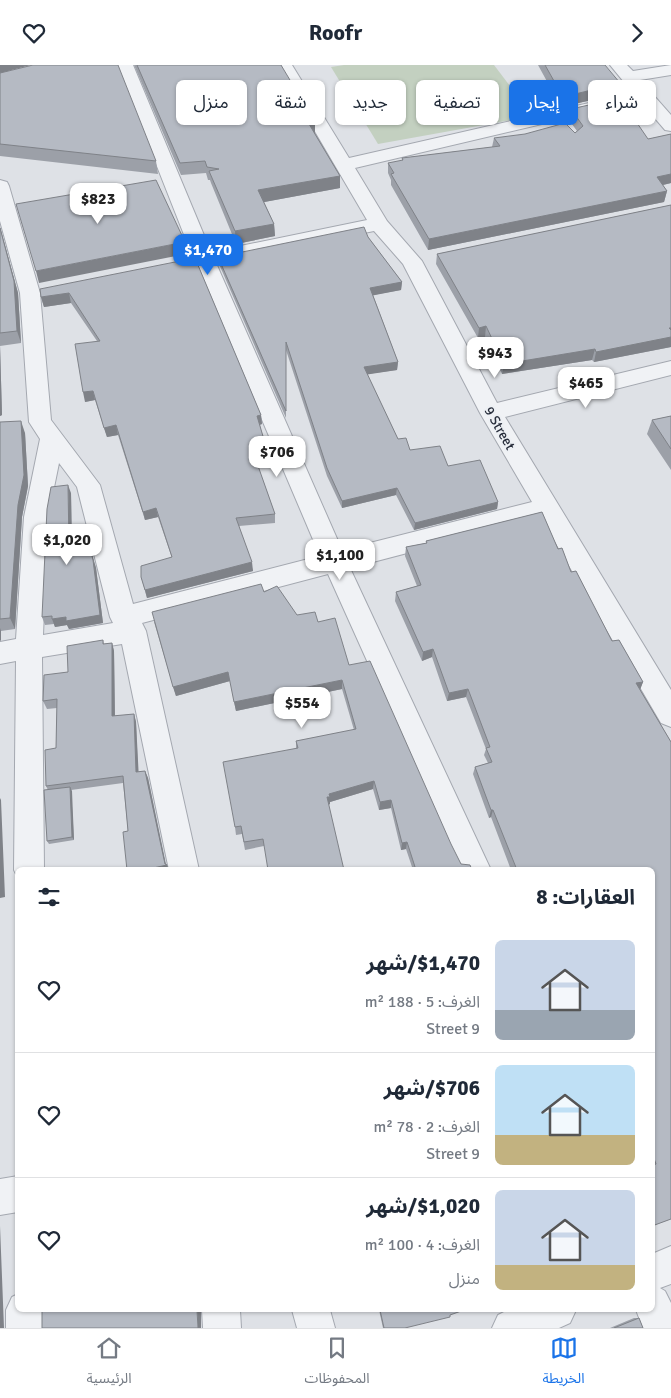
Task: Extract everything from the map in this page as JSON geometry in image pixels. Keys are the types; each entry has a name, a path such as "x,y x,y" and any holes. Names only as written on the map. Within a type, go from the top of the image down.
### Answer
{"street":[{"path":"125,65 204,259 334,562 475,867"},
{"name":"9 Street","path":"284,65 379,224 422,259 491,413 671,715"},
{"path":"624,71 671,70"},
{"path":"343,165 588,108"},
{"path":"656,109 671,126"},
{"path":"0,186 40,291 46,430 36,517 29,650 29,867"},
{"path":"165,267 379,224"},
{"path":"491,413 671,368"},
{"path":"16,424 46,430 88,485 128,624 183,867"},
{"path":"0,653 29,650 128,624 334,562 547,507"},
{"path":"0,1197 15,1194"},
{"path":"655,1272 671,1265"},
{"path":"655,1311 663,1328"},
{"path":"25,1312 25,1328"},
{"path":"221,1312 222,1328"},
{"path":"312,1312 316,1328"},
{"path":"511,1328 552,1312"}],"green space":[{"path":"344,65 494,65 509,85 509,120 499,122 499,80 416,80 416,125 483,125 378,144 366,125 406,125 406,80 339,80 331,67"}],"building":[{"path":"33,65 118,65 156,161 0,144 0,73"},
{"path":"137,65 281,65 290,80 257,80 257,125 310,125 340,176 258,190 274,224 235,231 209,171 219,169 207,167 205,161 180,163"},
{"path":"545,65 605,65 618,80 588,80 588,91 578,93 578,80 553,80"},
{"path":"588,105 588,125 638,125 648,139 671,134 671,174 657,177 667,191 429,239 391,174 394,173 388,163 403,160 402,158 500,146 494,138 525,134 558,125 567,125 575,133 583,126 578,119 578,107"},
{"path":"156,180 185,242 36,271 16,204"},
{"path":"671,205 671,328 669,328 671,330 671,337 596,352 595,349 504,364 486,326 479,328 437,254"},
{"path":"364,227 368,237 402,282 370,288 398,362 364,367 398,439 406,438 410,450 440,446 448,466 480,460 498,502 415,523 397,488 342,501 327,468 286,342 286,411 218,257"},
{"path":"0,228 14,281 17,331 0,333"},
{"path":"195,258 261,415 257,416 265,443 251,446 275,514 236,518 252,562 145,590 141,577 141,566 172,557 156,508 143,512 116,425 104,428 93,391 83,392 75,344 100,341 69,293 41,297 40,289"},
{"path":"671,416 671,449 652,420"},
{"path":"21,421 24,475 18,505 10,618 0,619 0,422"},
{"path":"68,485 69,545 88,541 93,560 100,615 66,621 66,617 52,619 52,616 42,617 47,509 51,487"},
{"path":"542,512 558,549 562,548 571,572 576,571 612,641 619,640 643,682 636,683 671,742 671,1219 655,1225 655,867 516,867 475,767 492,762 486,748 490,747 468,689 449,693 433,649 423,652 396,592 421,585 406,547 427,543 426,541"},
{"path":"261,584 264,592 277,586 297,615 315,612 318,622 335,618 349,665 370,661 451,844 461,864 470,865 471,867 415,867 407,842 402,843 391,800 380,802 374,781 329,794 330,797 327,797 343,867 268,867 263,839 244,842 241,826 235,827 223,762 298,748 296,741 356,729 342,680 234,702 228,672 173,687 152,612"},
{"path":"103,640 103,644 112,643 112,716 134,714 136,772 145,771 165,864 167,865 158,867 127,867 123,832 128,831 123,776 46,786 45,750 56,748 57,699 43,701 44,675 68,672 67,646"},
{"path":"70,787 72,837 47,841 44,790"},
{"path":"42,1312 197,1312 198,1328 42,1328"},
{"path":"380,1312 458,1312 450,1315 450,1317 405,1328 384,1328"},
{"path":"639,1318 643,1328 614,1328"}]}
